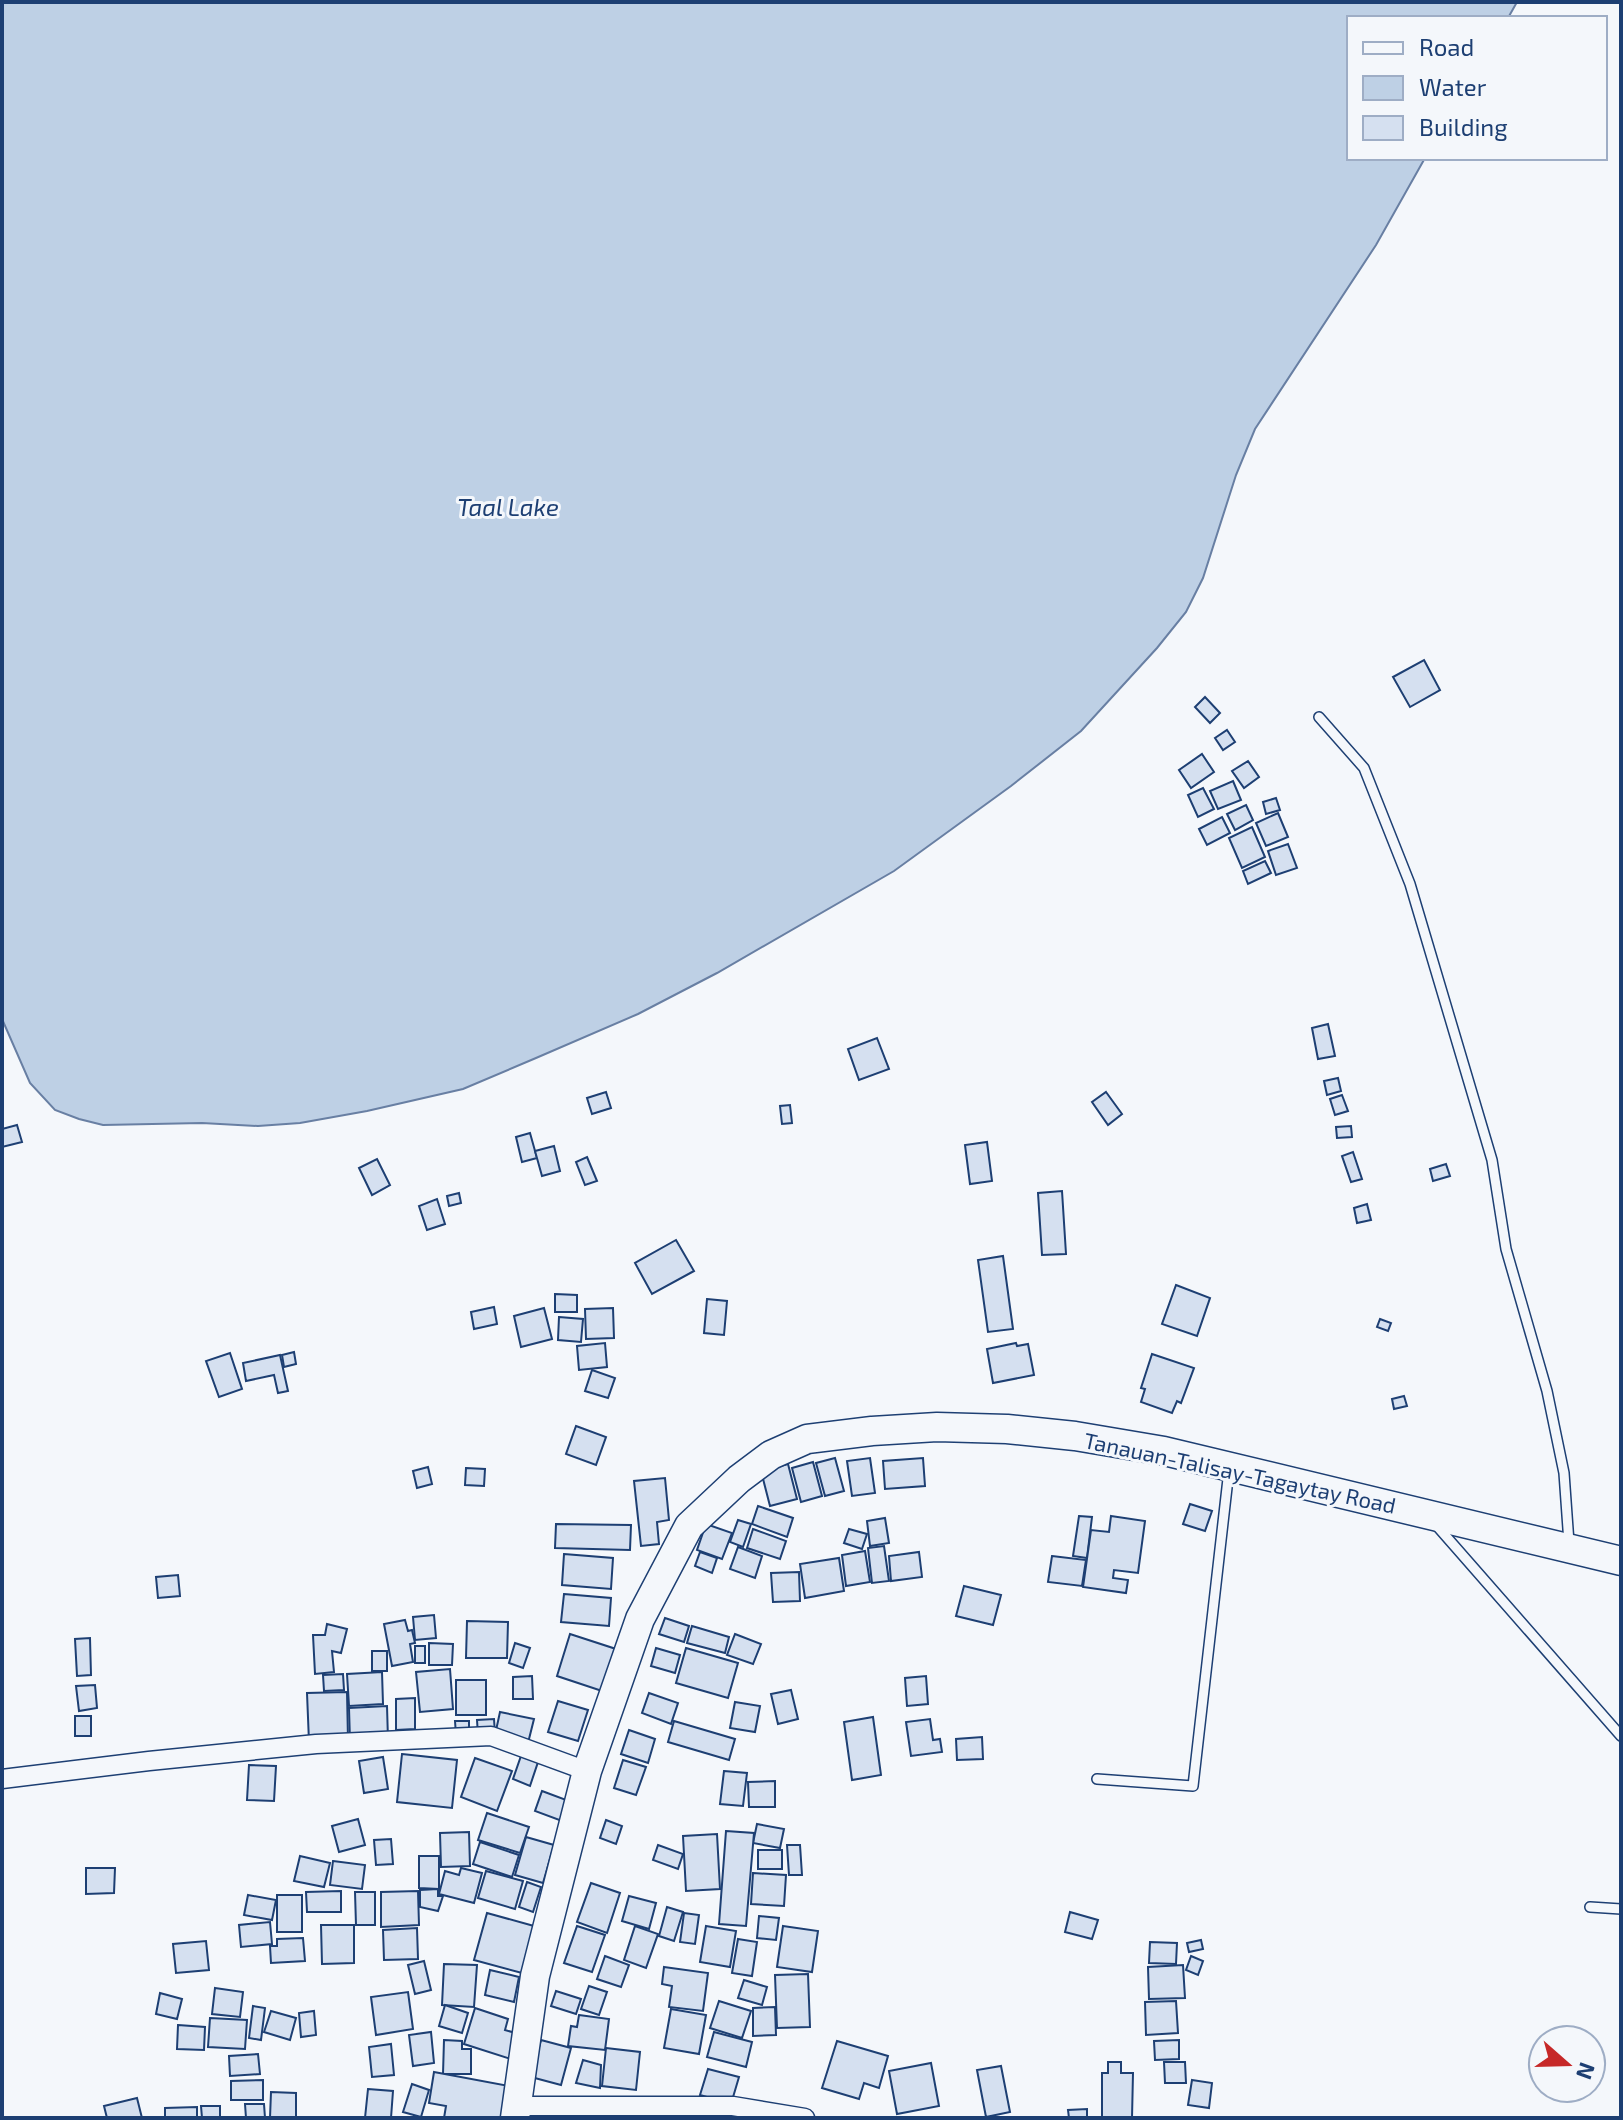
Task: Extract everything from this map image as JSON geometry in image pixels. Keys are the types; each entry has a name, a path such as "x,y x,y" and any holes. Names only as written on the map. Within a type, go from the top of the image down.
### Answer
{"main road":[{"name":"Tanauan-Talisay-Tagaytay Road","path":"516,2112 535,1976 587,1771 640,1619 689,1526 739,1479 771,1455 807,1439 937,1427 1007,1429 1075,1436 1230,1466 1621,1561"}],"street":[{"path":"2,1779 316,1744 491,1736 587,1771"},
{"path":"516,2112 733,2106 805,2118"}],"lane":[{"path":"1319,717 1364,768 1410,884 1492,1160 1506,1249 1547,1391 1564,1473 1570,1549"},
{"path":"1097,1779 1193,1786 1230,1466"},
{"path":"1427,1514 1621,1736"},
{"path":"1590,1907 1621,1909"}],"water":[{"name":"Taal Lake","path":"2,2 1517,2 1509,16 1347,16 1347,160 1424,160 1376,245 1255,429 1236,475 1203,578 1186,612 1081,731 894,871 717,973 638,1014 463,1089 300,1123 258,1126 202,1123 103,1125 79,1119 55,1110 30,1083 2,1019"}],"building":[{"path":"1424,660 1440,690 1410,707 1393,677"},
{"path":"1205,697 1220,713 1210,723 1195,707"},
{"path":"1227,730 1235,742 1223,750 1215,738"},
{"path":"1202,754 1214,772 1191,788 1179,770"},
{"path":"1248,761 1259,777 1244,788 1232,771"},
{"path":"1233,781 1241,800 1218,809 1210,791"},
{"path":"1203,788 1214,809 1198,817 1188,795"},
{"path":"1276,798 1280,810 1266,814 1263,802"},
{"path":"1246,805 1253,820 1235,830 1227,814"},
{"path":"1278,813 1288,837 1266,846 1256,823"},
{"path":"1222,817 1230,833 1207,845 1199,829"},
{"path":"1252,827 1265,857 1242,868 1229,838"},
{"path":"1288,844 1297,868 1276,875 1268,851"},
{"path":"1265,861 1271,873 1248,884 1243,871"},
{"path":"1328,1024 1335,1056 1318,1059 1312,1028"},
{"path":"877,1038 889,1069 859,1080 848,1049"},
{"path":"1338,1078 1341,1091 1327,1095 1324,1081"},
{"path":"606,1092 611,1108 592,1114 587,1098"},
{"path":"1106,1092 1122,1114 1108,1125 1092,1102"},
{"path":"1342,1095 1348,1111 1335,1115 1330,1099"},
{"path":"790,1105 792,1123 782,1124 780,1106"},
{"path":"17,1125 22,1142 2,1147 2,1129"},
{"path":"1351,1126 1352,1137 1337,1138 1336,1127"},
{"path":"530,1133 537,1158 522,1162 516,1137"},
{"path":"987,1142 992,1181 970,1184 965,1145"},
{"path":"554,1146 560,1171 542,1176 535,1151"},
{"path":"1353,1152 1362,1179 1351,1182 1342,1156"},
{"path":"587,1157 597,1181 585,1185 576,1162"},
{"path":"377,1159 390,1185 372,1195 359,1168"},
{"path":"1446,1164 1450,1176 1433,1181 1430,1169"},
{"path":"1062,1191 1066,1254 1042,1255 1038,1193"},
{"path":"459,1193 461,1203 449,1206 447,1196"},
{"path":"437,1199 445,1224 427,1230 419,1206"},
{"path":"1367,1204 1371,1220 1357,1223 1354,1208"},
{"path":"676,1240 694,1271 652,1294 635,1263"},
{"path":"1003,1256 1013,1329 988,1332 978,1260"},
{"path":"1176,1285 1210,1298 1197,1336 1162,1324"},
{"path":"555,1294 577,1295 577,1312 555,1312"},
{"path":"707,1299 727,1301 724,1335 704,1333"},
{"path":"494,1307 497,1324 474,1329 471,1312"},
{"path":"544,1308 552,1339 521,1347 514,1316"},
{"path":"613,1308 614,1338 586,1339 585,1309"},
{"path":"559,1317 583,1319 581,1342 558,1340"},
{"path":"1380,1319 1391,1323 1388,1331 1377,1327"},
{"path":"605,1343 607,1367 579,1370 577,1346"},
{"path":"1016,1343 1017,1346 1028,1344 1034,1375 993,1383 987,1349"},
{"path":"294,1352 296,1364 284,1367 282,1355"},
{"path":"230,1353 242,1389 219,1397 206,1361"},
{"path":"1152,1354 1194,1368 1181,1403 1177,1401 1172,1413 1141,1402 1145,1389 1141,1388"},
{"path":"280,1355 288,1391 278,1393 274,1375 246,1381 243,1363"},
{"path":"592,1370 615,1378 608,1398 585,1391"},
{"path":"1404,1396 1407,1406 1394,1409 1392,1399"},
{"path":"576,1426 606,1437 596,1465 566,1454"},
{"path":"835,1458 844,1491 825,1496 816,1463"},
{"path":"870,1458 875,1493 852,1496 847,1461"},
{"path":"923,1458 925,1486 885,1489 883,1461"},
{"path":"813,1462 822,1496 801,1502 792,1468"},
{"path":"788,1464 797,1499 770,1506 761,1471"},
{"path":"428,1467 432,1484 417,1488 413,1471"},
{"path":"466,1468 485,1469 484,1486 465,1485"},
{"path":"665,1478 669,1520 657,1522 659,1544 641,1546 634,1481"},
{"path":"1190,1504 1212,1511 1205,1531 1183,1524"},
{"path":"758,1506 793,1518 787,1537 752,1524"},
{"path":"1079,1516 1092,1517 1087,1558 1073,1556"},
{"path":"1111,1516 1145,1521 1138,1573 1114,1570 1113,1578 1128,1580 1126,1593 1083,1587 1091,1530 1109,1532"},
{"path":"885,1518 889,1543 870,1546 867,1521"},
{"path":"738,1520 751,1524 743,1547 730,1542"},
{"path":"556,1524 631,1525 630,1550 555,1548"},
{"path":"706,1524 732,1533 722,1559 697,1550"},
{"path":"753,1529 786,1541 780,1559 747,1548"},
{"path":"849,1529 867,1534 862,1549 844,1543"},
{"path":"884,1546 889,1581 872,1583 868,1548"},
{"path":"738,1547 762,1556 755,1578 730,1569"},
{"path":"865,1551 870,1582 846,1586 842,1555"},
{"path":"700,1552 717,1558 712,1573 695,1566"},
{"path":"919,1552 922,1577 891,1581 889,1556"},
{"path":"564,1554 613,1558 611,1589 562,1585"},
{"path":"1052,1556 1086,1560 1082,1586 1048,1582"},
{"path":"839,1558 844,1591 805,1598 800,1564"},
{"path":"799,1572 800,1601 773,1602 771,1573"},
{"path":"178,1575 180,1596 158,1598 156,1577"},
{"path":"964,1586 1001,1595 993,1625 956,1616"},
{"path":"564,1594 611,1598 609,1626 561,1622"},
{"path":"434,1615 436,1638 415,1640 413,1617"},
{"path":"665,1618 689,1626 684,1642 659,1634"},
{"path":"405,1620 408,1631 412,1630 415,1643 410,1644 413,1662 392,1666 384,1624"},
{"path":"467,1621 508,1622 507,1658 466,1658"},
{"path":"327,1624 347,1629 341,1653 332,1651 334,1672 315,1674 313,1635 325,1635"},
{"path":"692,1626 729,1637 725,1653 687,1643"},
{"path":"570,1634 616,1649 602,1691 557,1676"},
{"path":"735,1634 761,1644 753,1664 727,1655"},
{"path":"90,1638 91,1675 77,1676 75,1639"},
{"path":"429,1643 453,1644 452,1665 429,1665"},
{"path":"515,1643 530,1648 523,1668 509,1663"},
{"path":"415,1646 425,1646 425,1663 415,1663"},
{"path":"656,1648 680,1655 675,1673 651,1666"},
{"path":"686,1648 738,1663 728,1698 676,1683"},
{"path":"372,1651 387,1651 387,1671 372,1671"},
{"path":"450,1669 453,1709 420,1712 416,1672"},
{"path":"382,1672 383,1704 349,1706 347,1674"},
{"path":"343,1674 344,1690 324,1691 323,1675"},
{"path":"532,1676 533,1699 513,1699 513,1677"},
{"path":"926,1676 928,1704 907,1706 905,1678"},
{"path":"456,1680 486,1680 486,1715 456,1715"},
{"path":"95,1685 97,1708 79,1711 76,1686"},
{"path":"791,1690 798,1719 778,1724 771,1694"},
{"path":"347,1692 348,1740 309,1742 307,1693"},
{"path":"649,1693 678,1703 671,1724 642,1713"},
{"path":"415,1698 415,1729 396,1730 396,1699"},
{"path":"558,1701 588,1710 578,1741 548,1732"},
{"path":"735,1702 760,1706 755,1732 730,1728"},
{"path":"387,1706 388,1740 350,1741 349,1708"},
{"path":"500,1712 534,1719 528,1743 495,1735"},
{"path":"75,1716 91,1716 91,1736 75,1736"},
{"path":"873,1717 881,1775 852,1780 844,1722"},
{"path":"494,1719 495,1734 478,1735 477,1720"},
{"path":"930,1719 933,1740 940,1739 942,1752 911,1756 906,1722"},
{"path":"455,1721 469,1721 469,1734 456,1735"},
{"path":"674,1721 735,1739 729,1760 668,1742"},
{"path":"629,1730 655,1739 648,1763 621,1754"},
{"path":"982,1737 983,1759 957,1760 956,1739"},
{"path":"522,1753 539,1759 530,1786 513,1779"},
{"path":"402,1754 457,1760 452,1808 397,1802"},
{"path":"383,1757 388,1789 364,1793 359,1761"},
{"path":"475,1758 512,1771 497,1811 461,1797"},
{"path":"623,1760 646,1767 636,1795 614,1788"},
{"path":"249,1765 276,1766 274,1801 247,1800"},
{"path":"724,1771 747,1773 743,1806 720,1804"},
{"path":"775,1781 775,1807 749,1807 748,1782"},
{"path":"542,1791 569,1801 562,1821 535,1811"},
{"path":"487,1813 529,1827 520,1853 478,1840"},
{"path":"358,1819 365,1845 339,1852 332,1826"},
{"path":"606,1820 622,1826 616,1844 600,1838"},
{"path":"757,1824 784,1829 780,1848 753,1843"},
{"path":"726,1831 754,1833 746,1926 719,1924"},
{"path":"469,1832 470,1866 441,1867 440,1833"},
{"path":"717,1834 720,1889 686,1891 683,1836"},
{"path":"526,1837 554,1845 543,1883 515,1875"},
{"path":"391,1839 393,1864 376,1865 374,1840"},
{"path":"480,1842 519,1855 512,1877 473,1864"},
{"path":"658,1845 683,1854 678,1869 653,1860"},
{"path":"787,1845 800,1845 802,1875 789,1875"},
{"path":"758,1850 782,1850 782,1869 758,1869"},
{"path":"300,1856 330,1863 324,1887 294,1881"},
{"path":"419,1856 439,1856 439,1889 419,1888"},
{"path":"333,1861 365,1865 362,1889 330,1885"},
{"path":"86,1868 115,1868 114,1893 86,1894"},
{"path":"461,1868 482,1873 474,1903 439,1894 445,1871 459,1875"},
{"path":"486,1871 523,1881 515,1909 478,1898"},
{"path":"753,1873 786,1875 784,1906 751,1904"},
{"path":"527,1882 541,1887 533,1912 519,1907"},
{"path":"591,1883 620,1893 607,1933 577,1922"},
{"path":"438,1889 438,1896 443,1896 438,1911 420,1907 420,1890"},
{"path":"341,1891 341,1912 307,1912 306,1892"},
{"path":"418,1891 419,1925 381,1927 381,1892"},
{"path":"355,1892 375,1892 375,1925 356,1925"},
{"path":"248,1895 276,1900 272,1920 244,1915"},
{"path":"277,1895 302,1895 302,1932 277,1932"},
{"path":"629,1896 656,1903 649,1929 622,1921"},
{"path":"667,1907 683,1912 674,1941 659,1936"},
{"path":"1070,1912 1098,1920 1092,1939 1065,1932"},
{"path":"487,1913 534,1926 522,1973 474,1960"},
{"path":"684,1913 699,1915 695,1944 680,1942"},
{"path":"759,1916 779,1918 776,1940 757,1938"},
{"path":"270,1922 272,1944 241,1947 239,1925"},
{"path":"321,1925 354,1925 354,1963 322,1964"},
{"path":"577,1926 605,1935 592,1972 564,1963"},
{"path":"635,1926 658,1934 646,1968 624,1960"},
{"path":"706,1926 736,1931 730,1967 700,1962"},
{"path":"783,1926 818,1931 812,1972 777,1967"},
{"path":"417,1928 418,1959 384,1960 383,1930"},
{"path":"303,1938 305,1961 271,1963 270,1946 277,1946 277,1939"},
{"path":"738,1939 757,1942 752,1976 732,1973"},
{"path":"1201,1940 1203,1949 1189,1952 1187,1943"},
{"path":"206,1941 209,1970 176,1973 173,1944"},
{"path":"1150,1942 1177,1943 1176,1964 1149,1963"},
{"path":"605,1956 629,1965 621,1987 597,1979"},
{"path":"1191,1956 1203,1961 1198,1975 1186,1970"},
{"path":"424,1961 431,1990 415,1994 408,1965"},
{"path":"444,1964 477,1965 474,2007 442,2005"},
{"path":"1183,1965 1185,1998 1149,1999 1148,1967"},
{"path":"664,1967 708,1973 703,2011 669,2007 672,1986 662,1984"},
{"path":"490,1970 519,1977 514,2002 485,1995"},
{"path":"808,1974 810,2027 777,2028 775,1975"},
{"path":"744,1980 767,1987 762,2005 738,1998"},
{"path":"589,1986 607,1992 599,2015 581,2009"},
{"path":"215,1988 243,1992 240,2017 212,2014"},
{"path":"556,1991 581,1999 576,2014 551,2006"},
{"path":"408,1992 413,2029 376,2035 371,1997"},
{"path":"160,1993 182,1999 177,2019 156,2014"},
{"path":"719,2001 751,2011 742,2038 710,2028"},
{"path":"1176,2001 1178,2033 1146,2035 1145,2002"},
{"path":"445,2005 468,2013 462,2033 439,2026"},
{"path":"253,2006 265,2008 261,2040 249,2038"},
{"path":"775,2007 776,2035 753,2036 753,2008"},
{"path":"475,2008 508,2019 505,2030 519,2034 511,2059 464,2044"},
{"path":"671,2009 706,2015 699,2054 664,2048"},
{"path":"271,2011 296,2018 290,2040 264,2032"},
{"path":"314,2011 316,2035 301,2037 299,2013"},
{"path":"579,2015 609,2019 605,2050 568,2046 571,2026 577,2027"},
{"path":"210,2018 247,2020 245,2049 208,2047"},
{"path":"178,2025 205,2027 204,2050 177,2049"},
{"path":"431,2032 434,2063 413,2066 409,2035"},
{"path":"714,2032 752,2042 746,2067 707,2057"},
{"path":"444,2040 462,2041 462,2049 471,2049 471,2074 443,2074"},
{"path":"541,2040 571,2048 561,2085 531,2077"},
{"path":"1179,2040 1179,2059 1155,2060 1154,2041"},
{"path":"837,2041 888,2056 879,2088 864,2083 859,2099 822,2088"},
{"path":"391,2044 394,2075 372,2077 369,2047"},
{"path":"606,2048 640,2052 636,2090 602,2086"},
{"path":"258,2054 260,2074 230,2076 229,2056"},
{"path":"583,2060 601,2065 600,2088 576,2083"},
{"path":"1108,2062 1121,2062 1121,2073 1133,2073 1132,2118 1102,2118 1102,2073 1108,2073"},
{"path":"1164,2062 1185,2062 1186,2083 1165,2083"},
{"path":"931,2063 939,2106 897,2114 889,2071"},
{"path":"1001,2066 1010,2112 986,2117 977,2070"},
{"path":"708,2069 739,2077 731,2104 700,2095"},
{"path":"434,2072 509,2086 503,2118 444,2118 446,2106 429,2103"},
{"path":"263,2080 263,2100 231,2100 231,2081"},
{"path":"1192,2080 1212,2083 1209,2108 1188,2105"},
{"path":"412,2084 429,2090 421,2117 403,2112"},
{"path":"368,2089 393,2091 391,2118 365,2118"},
{"path":"271,2092 296,2093 296,2118 270,2118"},
{"path":"137,2098 142,2118 107,2118 104,2106"},
{"path":"245,2104 264,2104 265,2118 246,2118"},
{"path":"201,2106 220,2106 220,2118 202,2118"},
{"path":"197,2107 197,2118 165,2118 165,2108"},
{"path":"1087,2109 1087,2118 1069,2118 1068,2110"}]}
